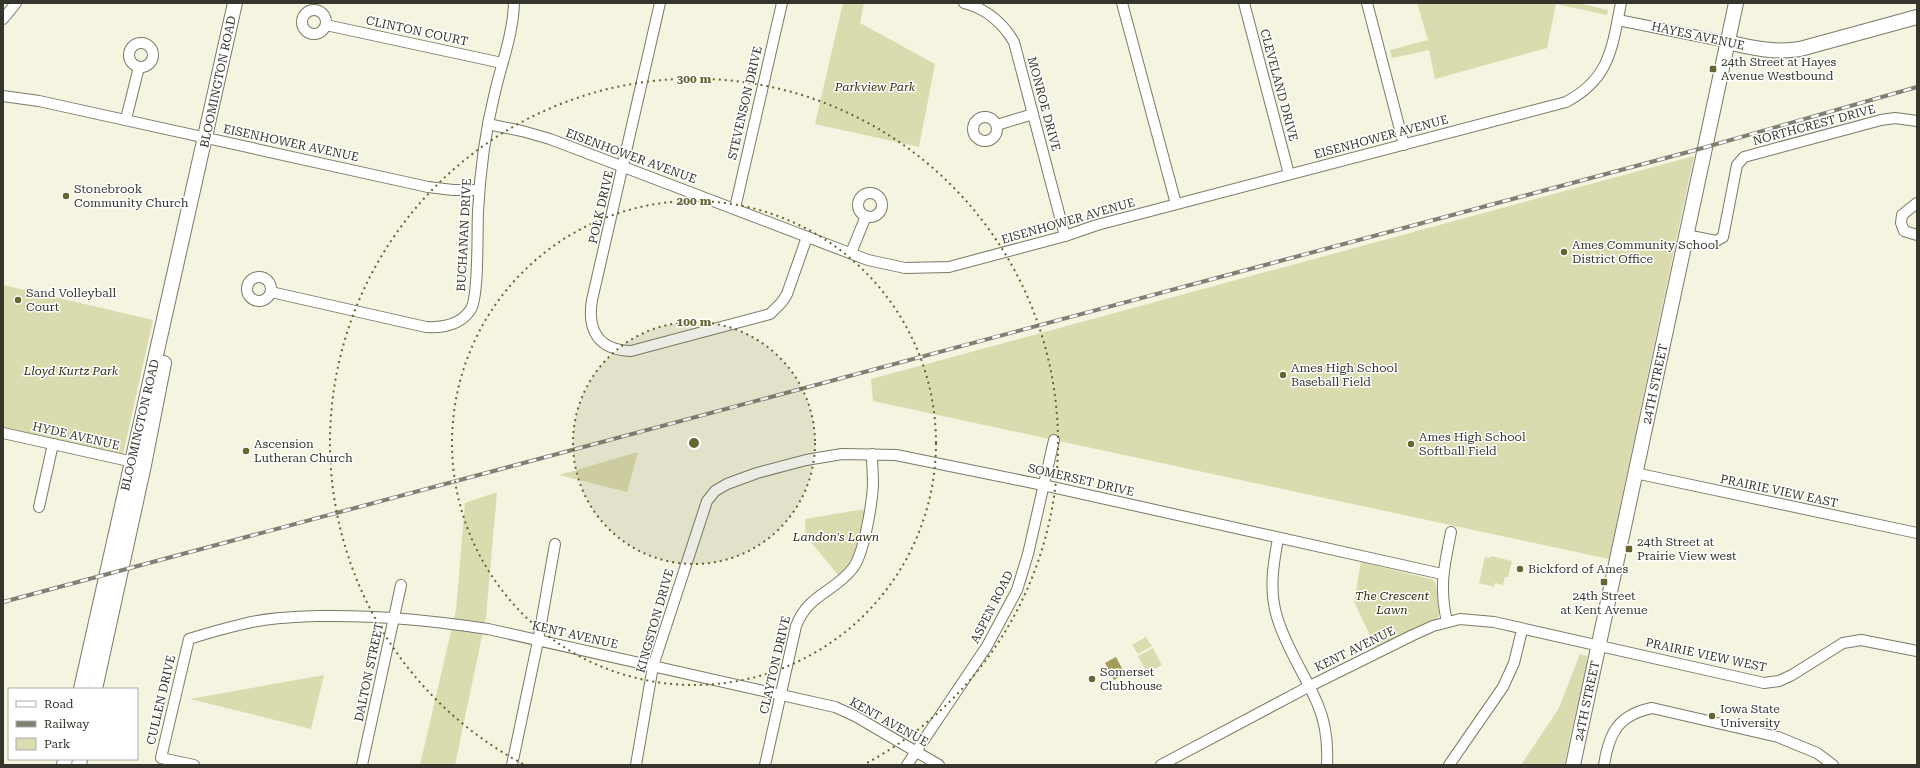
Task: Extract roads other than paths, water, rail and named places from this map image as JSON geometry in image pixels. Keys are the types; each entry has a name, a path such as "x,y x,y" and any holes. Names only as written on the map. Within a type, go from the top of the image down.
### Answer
{"street":[{"path":"3,19 16,3"},
{"name":"BLOOMINGTON ROAD","path":"95,688 138,463 235,3"},
{"name":"BUCHANAN DRIVE","path":"271,292 426,327 441,328 454,324 464,318 472,308 475,293 479,190 483,148 502,63 511,34 514,3"},
{"name":"POLK DRIVE","path":"660,3 624,167 592,300 590,321 595,334 602,343 621,351 642,350 770,314 782,302 807,237"},
{"name":"STEVENSON DRIVE","path":"734,208 782,3"},
{"name":"MONROE DRIVE","path":"964,3 982,9 991,14 1007,30 1014,42 1065,236"},
{"path":"1122,3 1176,204"},
{"name":"CLEVELAND DRIVE","path":"1244,3 1289,174"},
{"path":"1367,3 1404,145"},
{"name":"EISENHOWER AVENUE","path":"488,124 550,139 734,208 851,254 888,266 928,269 949,267 1065,236 1097,225 1566,102 1580,94 1592,84 1609,59 1621,3"},
{"name":"24TH STREET","path":"1572,765 1736,3"},
{"name":"HAYES AVENUE","path":"1618,20 1762,50 1782,52 1800,49 1917,17"},
{"name":"CLINTON COURT","path":"326,25 502,63"},
{"path":"126,119 138,67"},
{"name":"EISENHOWER AVENUE","path":"3,96 39,101 126,119 428,187 453,190 479,190"},
{"path":"997,125 1033,114"},
{"name":"NORTHCREST DRIVE","path":"1686,234 1716,240 1723,238 1737,165 1744,157 1881,120 1896,118 1917,121"},
{"path":"1917,203 1902,214 1901,223 1904,231 1917,235"},
{"path":"851,254 866,216"},
{"name":"HYDE AVENUE","path":"3,432 138,463"},
{"name":"ASPEN ROAD","path":"907,765 915,751 955,696 988,646 1017,590 1026,560 1054,440"},
{"path":"39,507 52,444"},
{"name":"SOMERSET DRIVE","path":"715,491 727,484 757,472 806,460 842,454 896,455 1043,485 1278,539 1442,574"},
{"name":"CLAYTON DRIVE","path":"765,765 800,614 809,604 853,568 860,556 873,485 872,454"},
{"name":"BLOOMINGTON ROAD","path":"81,688 138,463"},
{"name":"PRAIRIE VIEW EAST","path":"1636,473 1917,533"},
{"name":"KINGSTON DRIVE","path":"636,765 653,666 700,515 707,501 715,491"},
{"path":"1447,622 1444,607 1442,574 1451,532"},
{"path":"1278,539 1272,575 1274,604 1285,638 1308,687 1319,706 1326,732 1327,765"},
{"path":"512,765 538,641 555,544"},
{"name":"DALTON STREET","path":"362,765 401,585"},
{"name":"KENT AVENUE","path":"189,639 240,624 291,617 394,617 440,621 488,629 835,707 855,716 939,765"},
{"name":"KENT AVENUE","path":"1161,765 1308,687 1413,635 1447,622 1460,619 1494,622 1522,630 1599,645"},
{"path":"1450,765 1503,687 1514,663 1522,630"},
{"name":"CULLEN DRIVE","path":"189,639 161,758 194,765"},
{"name":"PRAIRIE VIEW WEST","path":"1599,645 1764,683 1780,681 1792,675 1843,643 1861,640 1917,651"},
{"path":"1604,765 1607,748 1612,734 1620,722 1632,714 1652,708 1778,737 1817,753 1833,765"}],"railway":[{"path":"3,602 1692,151 1917,87"}],"place":[{"name":"24th Street at Hayes Avenue Westbound","path":"1713,69"},
{"name":"Stonebrook Community Church","path":"66,196"},
{"name":"Ames Community School District Office","path":"1564,252"},
{"name":"Sand Volleyball Court","path":"18,300"},
{"name":"Ames High School Baseball Field","path":"1283,375"},
{"name":"Ames High School Softball Field","path":"1411,444"},
{"name":"Ascension Lutheran Church","path":"246,451"},
{"name":"24th Street at Prairie View west","path":"1629,549"},
{"name":"Bickford of Ames","path":"1520,569"},
{"name":"24th Street at Kent Avenue","path":"1604,582"},
{"name":"Somerset Clubhouse","path":"1092,679"},
{"name":"Iowa State University","path":"1712,716"}],"park label":[{"name":"Parkview Park","path":"875,87"},
{"name":"Lloyd Kurtz Park","path":"71,371"},
{"name":"Landon's Lawn","path":"836,537"},
{"name":"The Crescent Lawn","path":"1392,603"}]}
